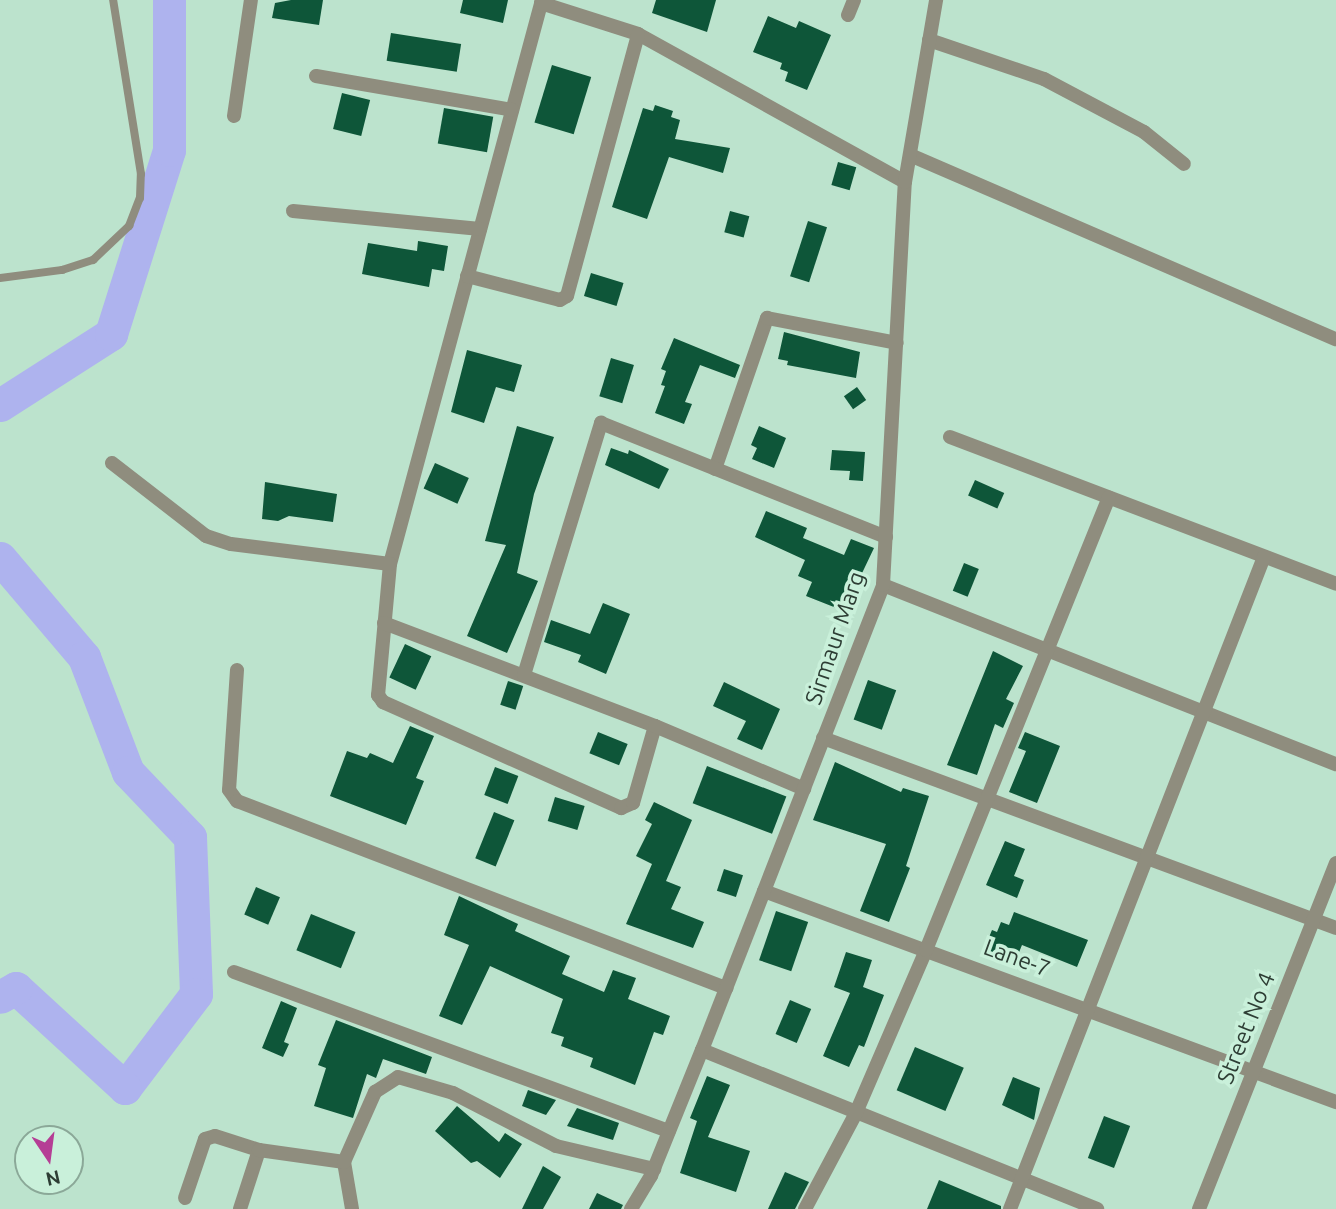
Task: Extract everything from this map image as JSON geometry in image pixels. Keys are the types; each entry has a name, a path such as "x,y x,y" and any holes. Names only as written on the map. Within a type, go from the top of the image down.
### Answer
{"street":[{"path":"234,116 251,0"},
{"path":"848,15 854,0"},
{"name":"Sirmaur Marg","path":"631,1209 652,1172 702,1050 883,585 905,182 936,0"},
{"path":"655,726 633,803 621,808 383,702 378,695 390,564 542,1 638,34 905,182"},
{"path":"467,276 560,300 568,296 638,34"},
{"path":"929,40 1044,79 1144,132 1184,164"},
{"path":"316,76 512,110"},
{"path":"909,155 1336,339"},
{"path":"293,211 480,229"},
{"path":"715,469 767,318 897,343"},
{"path":"524,675 597,425 605,422 886,537"},
{"path":"950,438 1336,584"},
{"path":"112,463 206,536 231,544 390,564"},
{"path":"806,1209 856,1115 926,950 984,800 1109,498"},
{"path":"1010,1209 1264,557"},
{"path":"883,585 1336,764"},
{"path":"384,623 655,726 804,789"},
{"path":"237,670 229,790 237,801 726,988"},
{"path":"823,738 984,800 1336,928"},
{"name":"Street No 4","path":"1199,1209 1336,863"},
{"name":"Lane-7","path":"764,891 1089,1008 1336,1102"},
{"path":"234,972 669,1131"},
{"path":"702,1050 856,1115 1097,1209"},
{"path":"352,1209 344,1162 375,1092 397,1077 453,1093 556,1146 652,1172"},
{"path":"185,1198 205,1139 215,1136 259,1150 344,1162"},
{"path":"240,1209 259,1150"}],"lane":[{"path":"0,278 61,270 93,260 129,226 140,198 141,174 113,0"}],"building":[{"path":"323,0 319,25 272,18 275,3"},
{"path":"463,0 508,0 503,23 460,13"},
{"path":"656,0 716,0 707,32 652,13"},
{"path":"768,16 796,28 799,21 831,35 807,90 785,81 788,72 780,69 782,63 753,52"},
{"path":"391,33 461,44 457,72 387,61"},
{"path":"552,65 591,77 574,134 534,122"},
{"path":"342,93 370,100 361,136 333,129"},
{"path":"655,105 673,111 671,117 680,120 675,139 730,148 723,173 669,157 647,219 612,207 643,108 653,111"},
{"path":"444,108 493,117 487,152 438,143"},
{"path":"838,162 856,167 850,190 831,185"},
{"path":"730,211 749,216 744,237 724,232"},
{"path":"808,221 827,227 809,282 790,276"},
{"path":"418,241 448,246 444,271 432,269 429,287 362,274 368,243 417,251"},
{"path":"591,273 624,283 616,306 584,296"},
{"path":"784,332 860,352 856,378 787,365 788,361 778,359"},
{"path":"674,338 740,365 735,378 700,365 685,402 692,404 684,424 655,413 665,386 661,385 666,371 661,369"},
{"path":"467,350 522,365 514,392 496,387 484,423 451,412"},
{"path":"611,358 634,365 622,403 599,396"},
{"path":"857,387 866,400 853,409 844,396"},
{"path":"517,426 554,437 534,494 517,573 538,581 507,653 467,636 506,545 485,541"},
{"path":"759,426 786,438 774,468 752,459 757,448 751,445"},
{"path":"611,448 628,454 629,450 669,469 659,489 605,465"},
{"path":"832,450 865,452 863,481 849,480 850,471 830,470"},
{"path":"435,463 469,478 457,504 424,489"},
{"path":"975,480 1004,493 997,509 968,496"},
{"path":"265,482 337,494 333,522 289,516 278,521 262,519"},
{"path":"766,511 807,528 803,538 844,555 851,539 874,548 844,611 806,596 812,582 798,576 805,560 755,537"},
{"path":"964,563 979,569 968,597 953,591"},
{"path":"603,603 630,614 606,674 578,662 581,655 544,642 551,620 590,634"},
{"path":"405,644 431,656 416,690 389,678"},
{"path":"993,651 1023,666 1006,699 1014,703 1003,728 995,724 977,775 947,765"},
{"path":"868,680 896,690 882,730 854,719"},
{"path":"508,681 523,686 515,710 500,705"},
{"path":"724,682 780,709 762,750 737,739 746,721 713,706"},
{"path":"410,726 434,736 416,778 424,781 406,825 330,796 347,751 367,758 370,753 393,763"},
{"path":"598,732 628,744 619,765 589,753"},
{"path":"1025,732 1060,746 1037,803 1009,792 1026,751 1018,748"},
{"path":"835,762 901,792 903,788 929,796 906,866 910,868 889,922 860,911 886,844 813,820"},
{"path":"707,766 786,796 772,834 693,803"},
{"path":"495,767 518,776 508,804 484,795"},
{"path":"555,797 585,806 577,830 548,821"},
{"path":"654,802 692,820 666,881 681,887 671,909 704,922 693,948 626,924 652,864 636,856 652,824 645,820"},
{"path":"494,812 514,820 496,867 475,858"},
{"path":"1005,841 1025,849 1014,876 1024,880 1017,898 986,885"},
{"path":"724,869 743,875 736,897 717,891"},
{"path":"256,887 280,897 268,925 244,915"},
{"path":"459,896 518,924 515,931 570,956 562,974 604,992 613,970 636,978 628,999 670,1016 663,1035 654,1032 635,1085 590,1067 593,1058 561,1046 564,1037 551,1033 563,999 490,966 462,1025 439,1016 469,945 444,935"},
{"path":"776,911 808,922 791,971 759,960"},
{"path":"1014,912 1088,940 1077,967 1022,945 1013,967 982,954 992,930 997,932 1001,922 1009,925"},
{"path":"311,914 356,932 341,968 296,950"},
{"path":"846,952 872,960 863,987 884,995 864,1047 859,1045 849,1067 823,1056 850,993 834,987"},
{"path":"790,1000 811,1009 797,1043 776,1034"},
{"path":"281,1001 297,1008 284,1042 289,1044 283,1057 262,1048"},
{"path":"336,1020 432,1057 426,1074 383,1059 376,1078 367,1074 353,1118 314,1106 326,1068 318,1065"},
{"path":"915,1047 964,1068 945,1111 897,1090"},
{"path":"707,1076 730,1085 708,1137 750,1151 736,1192 680,1173 697,1121 690,1118"},
{"path":"1013,1077 1040,1088 1034,1120 1002,1105"},
{"path":"528,1090 556,1100 546,1115 522,1106"},
{"path":"457,1106 499,1142 505,1133 522,1144 500,1178 477,1161 471,1163 435,1131"},
{"path":"577,1108 619,1123 613,1140 567,1126"},
{"path":"1104,1116 1130,1126 1114,1168 1088,1158"},
{"path":"543,1166 561,1177 543,1209 522,1209"},
{"path":"785,1172 809,1182 795,1209 768,1209"},
{"path":"939,1180 1001,1206 1001,1209 927,1209"},
{"path":"597,1193 623,1205 621,1209 589,1209"}],"waterway":[{"path":"0,405 111,334 169,150 169,0"},
{"path":"0,558 84,657 128,772 190,837 196,994 125,1088 16,988 0,997"}]}
